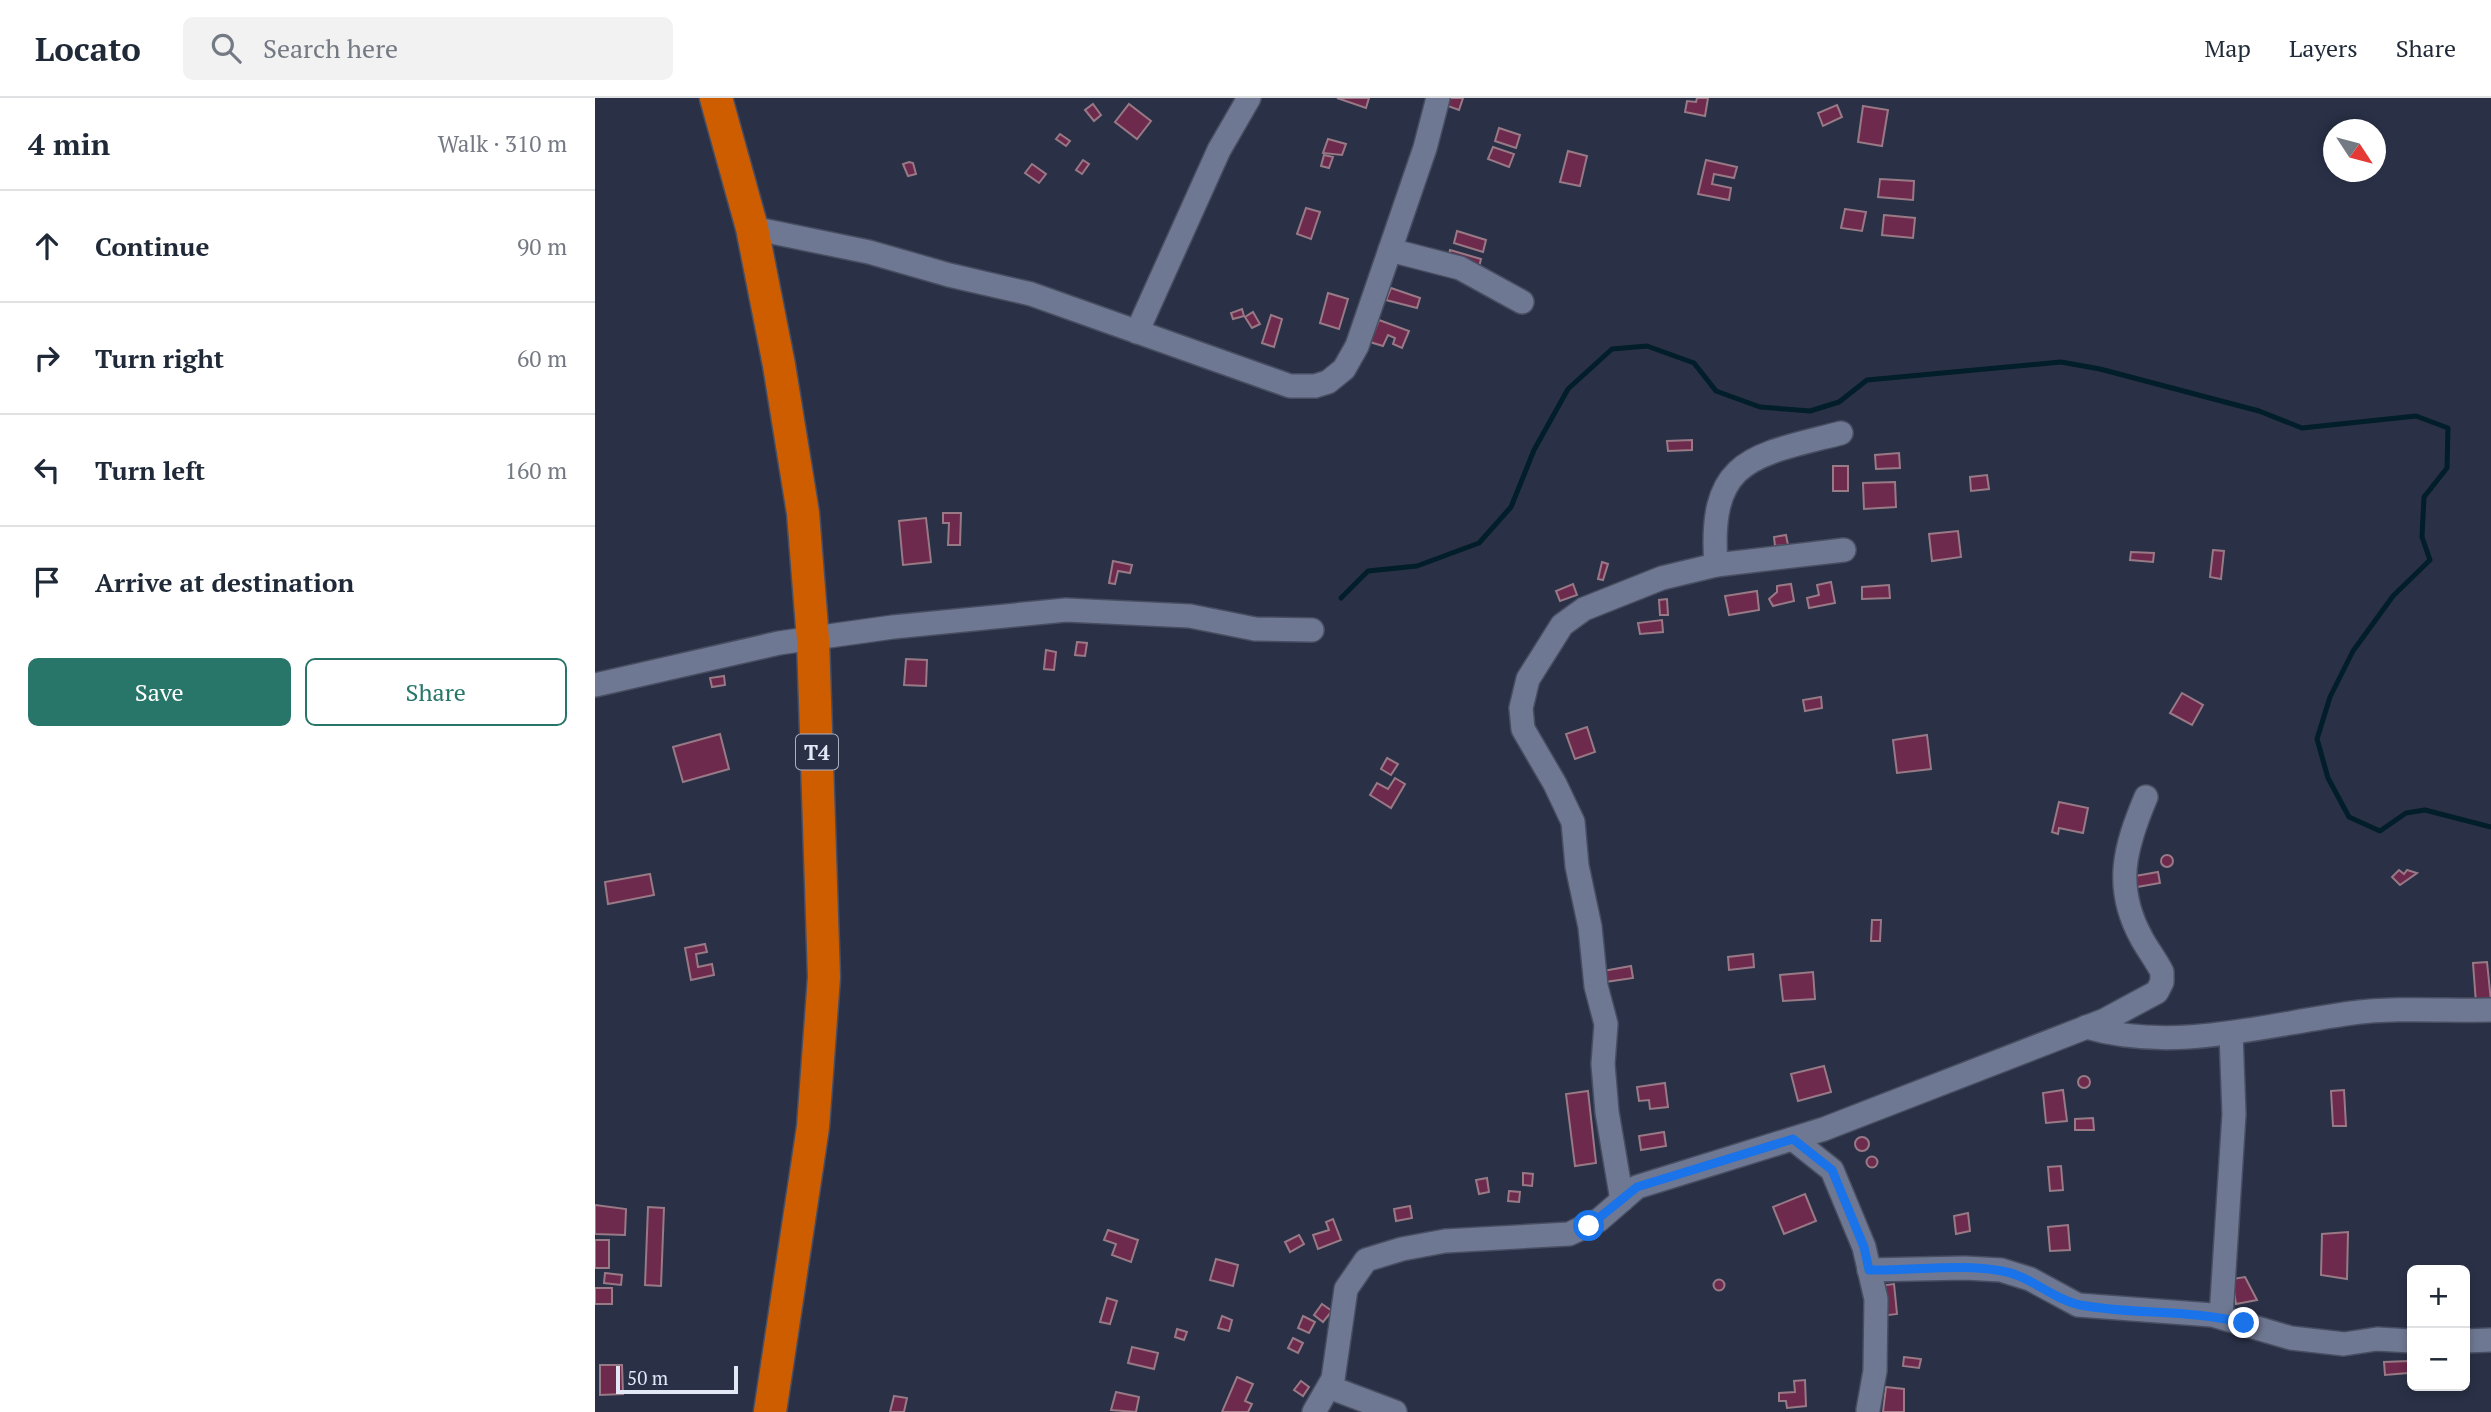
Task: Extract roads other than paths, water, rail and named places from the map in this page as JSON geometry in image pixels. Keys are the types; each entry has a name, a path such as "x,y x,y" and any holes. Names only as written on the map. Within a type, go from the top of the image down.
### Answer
{"highway":[{"name":"T4","path":"716,98 752,228 779,365 803,513 813,639 824,977 813,1127 769,1412"}],"street":[{"path":"1137,332 1219,149 1249,98"},
{"path":"752,228 869,251 949,275 1031,294 1290,386 1315,386 1328,382 1344,369 1357,346 1425,148 1438,98"},
{"path":"1390,250 1460,268 1523,302"},
{"path":"1716,565 1716,507 1734,474 1769,451 1841,433"},
{"path":"1622,1200 1607,1112 1603,1064 1606,1024 1596,986 1590,927 1577,866 1573,822 1555,784 1523,729 1521,708 1528,679 1545,648 1562,625 1584,609 1662,578 1716,565 1844,550"},
{"path":"595,685 740,650 893,626 1066,610 1190,616 1255,629 1312,630"},
{"path":"1314,1412 1329,1387 1346,1289 1366,1260 1402,1249 1445,1241 1569,1234 1589,1226 1637,1187 1793,1139 2012,1058 2139,1003 2157,992 2162,982 2157,960 2141,938 2132,915 2123,866 2132,830 2146,797"},
{"path":"2086,1027 2111,1034 2165,1039 2231,1033 2386,1009 2491,1010"},
{"path":"2221,1317 2234,1114 2231,1033"},
{"path":"1793,1139 1832,1170 1855,1224 1869,1270 1876,1311 1875,1370 1868,1410"},
{"path":"1869,1270 2001,1270 2030,1279 2078,1304 2221,1317 2291,1338 2344,1345 2377,1339 2407,1341"},
{"path":"2470,1341 2491,1340"},
{"path":"1329,1387 1395,1412"}],"waterway":[{"path":"1341,598 1368,571 1417,566 1479,543 1511,507 1534,450 1568,389 1612,349 1647,346 1694,363 1716,391 1760,407 1810,411 1839,402 1867,380 2061,362 2100,369 2259,411 2302,428 2416,416 2448,428 2447,468 2424,497 2422,537 2430,560 2393,596 2353,651 2330,697 2317,739 2328,778 2349,817 2380,831 2406,813 2425,810 2491,827"}]}
